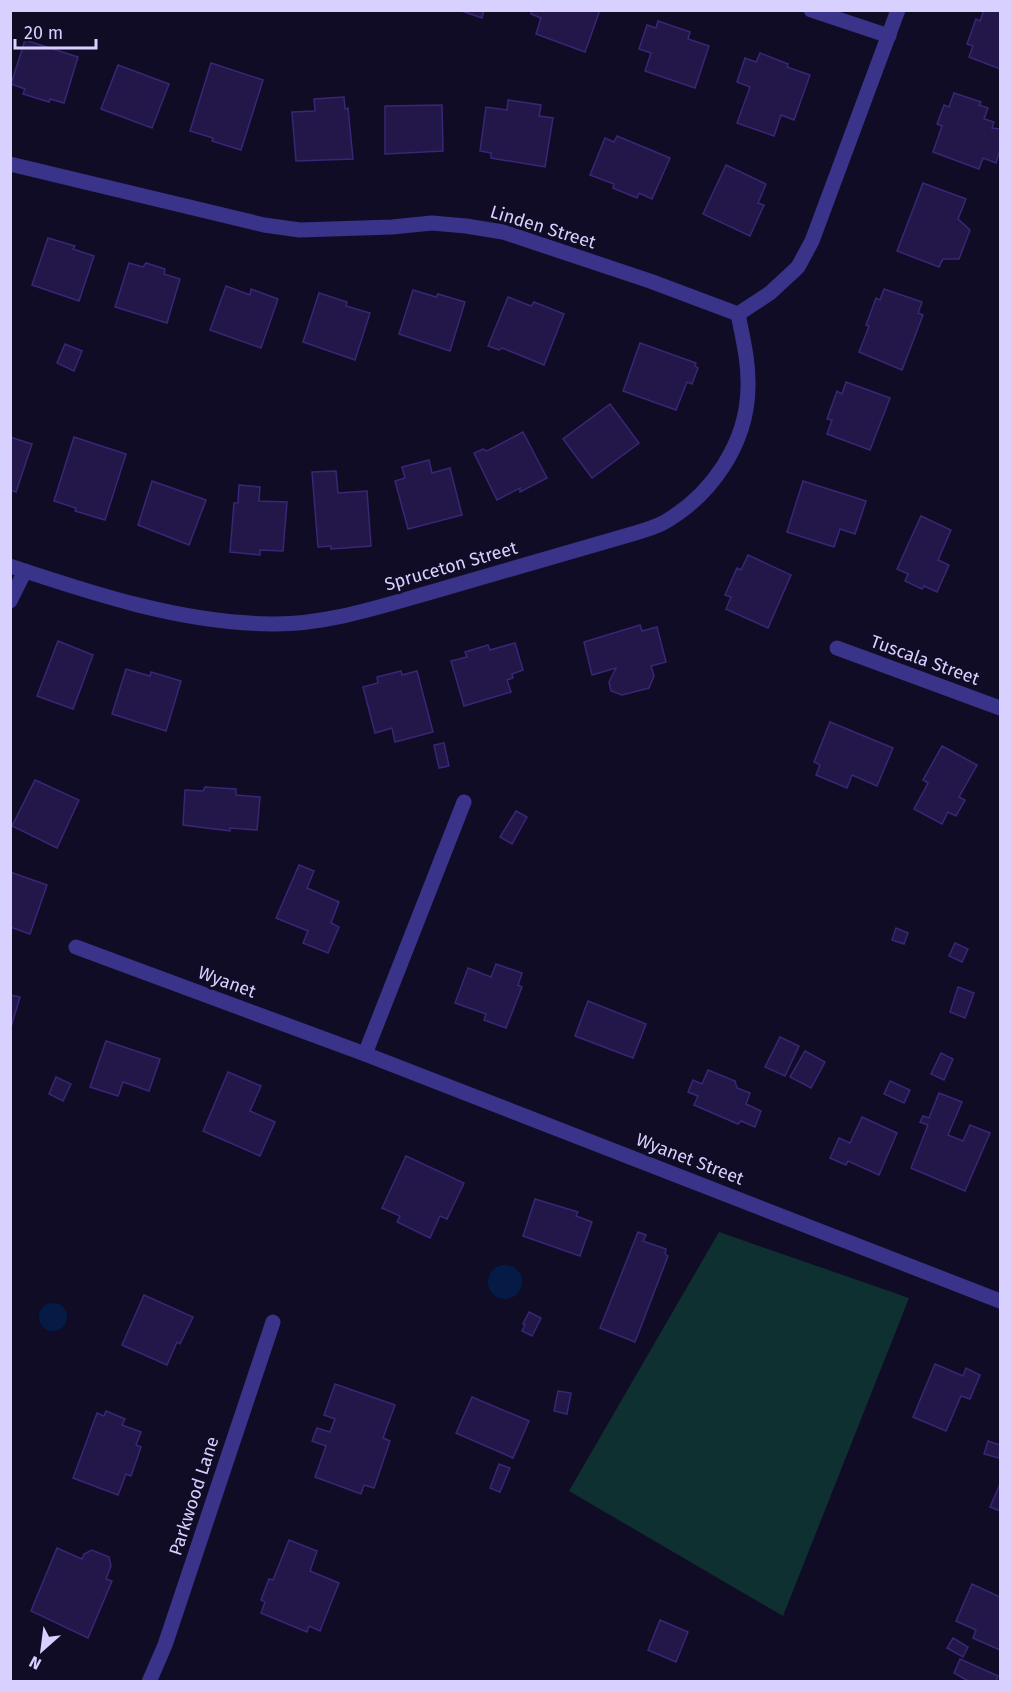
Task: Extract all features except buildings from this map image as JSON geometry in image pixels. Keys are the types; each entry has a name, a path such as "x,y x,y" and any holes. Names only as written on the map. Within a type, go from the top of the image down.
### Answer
{"street":[{"path":"811,10 889,36"},
{"path":"738,314 770,292 798,267 812,241 898,10"},
{"name":"Linden Street","path":"10,164 264,225 300,230 432,224 466,226 503,232 650,281 738,314"},
{"name":"Spruceton Street","path":"18,568 112,598 203,619 272,624 311,622 363,612 632,534 662,523 686,507 714,481 737,443 746,414 748,387 747,358 738,314"},
{"path":"10,601 18,568"},
{"name":"Tuscala Street","path":"837,648 1000,708"},
{"path":"365,1054 464,802"},
{"name":"Wyanet","path":"76,947 365,1054"},
{"name":"Wyanet Street","path":"365,1054 1000,1301"},
{"name":"Parkwood Lane","path":"149,1682 165,1645 273,1322"}],"green space":[{"path":"719,1232 909,1298 783,1616 569,1491"}],"water":[{"path":"505,1265 517,1270 522,1282 517,1294 505,1299 493,1294 488,1282 493,1270"},
{"path":"53,1303 63,1307 67,1317 63,1327 53,1331 43,1327 39,1317 43,1307"}]}
